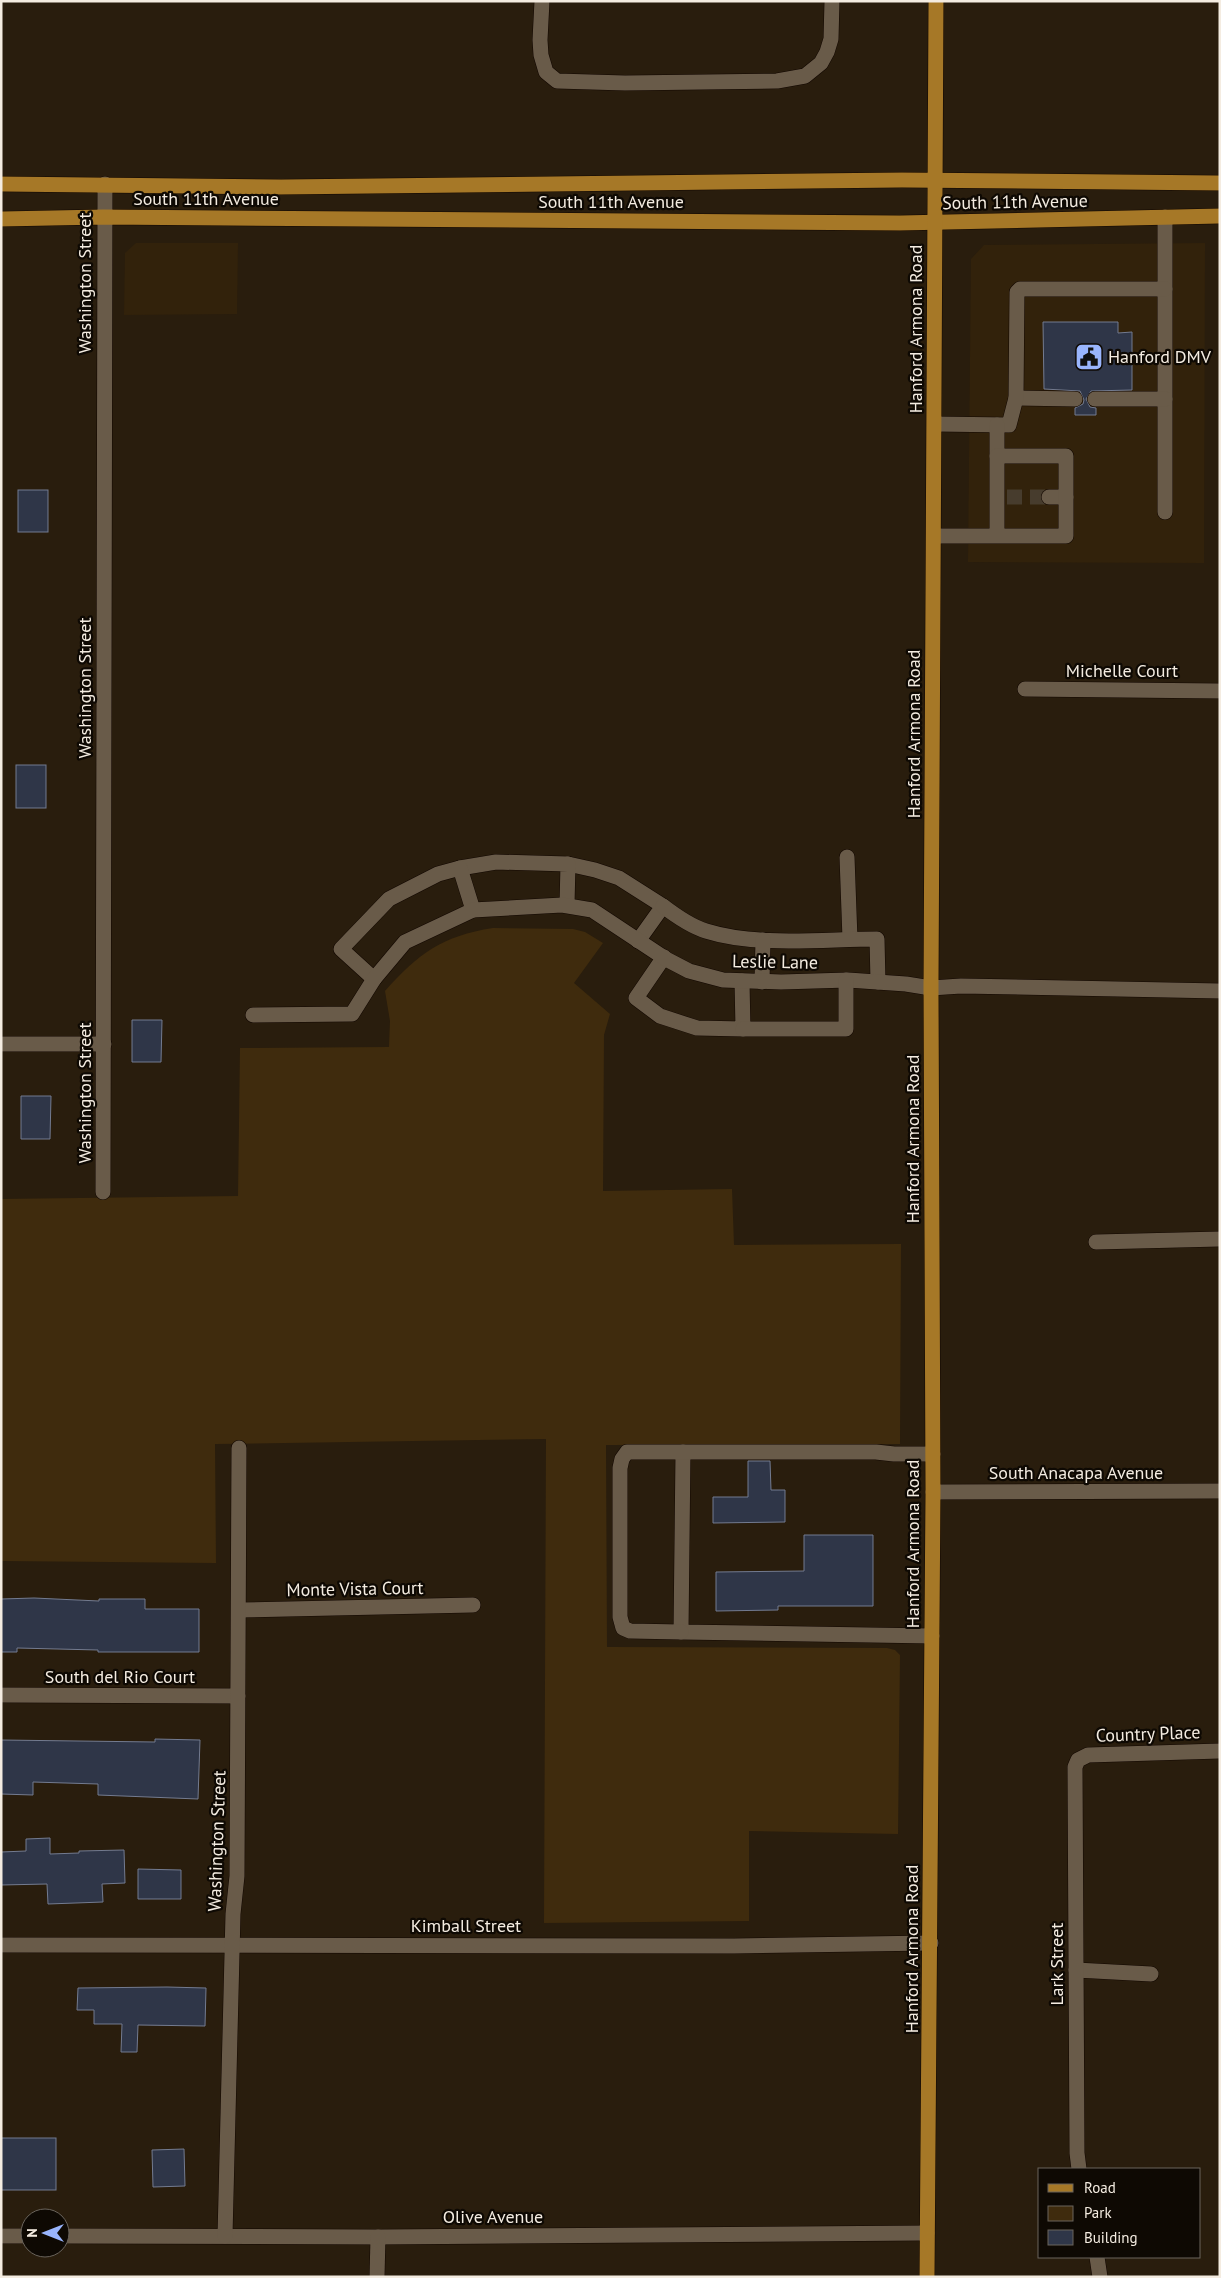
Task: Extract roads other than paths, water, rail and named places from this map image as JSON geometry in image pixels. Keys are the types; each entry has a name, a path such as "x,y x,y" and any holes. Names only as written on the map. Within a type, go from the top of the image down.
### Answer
{"main road":[{"name":"Hanford Armona Road","path":"927,2277 933,1492 931,988 936,1"},
{"name":"South 11th Avenue","path":"1,184 281,187 936,180 1220,184"},
{"name":"South 11th Avenue","path":"1,219 103,217 934,222 1220,216"}],"street":[{"path":"542,1 540,40 541,55 546,72 557,82 625,83 777,81 805,76 821,63 827,52 831,39 832,1"},
{"name":"Washington Street","path":"103,1192 103,217 105,184"},
{"path":"1165,217 1165,512"},
{"path":"934,424 1009,425 1016,398 1017,292 1020,289 1165,289"},
{"path":"1016,398 1075,399"},
{"path":"1096,399 1165,399"},
{"path":"997,425 997,456 1002,497 997,536"},
{"path":"934,536 1066,536 1066,456 997,456"},
{"path":"1048,497 1066,497"},
{"name":"Michelle Court","path":"1024,689 1220,690"},
{"path":"847,858 850,939"},
{"path":"374,979 341,949 389,899 438,874 496,862 568,864 595,870 619,878 679,918 705,931 763,940 877,939 878,982"},
{"path":"567,905 568,864"},
{"path":"460,868 473,910"},
{"name":"Leslie Lane","path":"253,1016 352,1014 374,979 405,942 456,916 473,910 567,905 592,910 638,941 689,971 723,980 762,982 846,980 931,988 961,986 1220,991"},
{"path":"638,941 663,906"},
{"path":"762,982 763,940"},
{"path":"664,957 636,998 660,1016 697,1028 846,1029 846,980"},
{"path":"742,981 742,1029"},
{"path":"1,1044 104,1044"},
{"path":"1096,1242 1220,1239"},
{"name":"Washington Street","path":"225,2236 232,1944 237,1876 239,1448"},
{"path":"932,1636 630,1631 623,1628 620,1617 620,1468 622,1459 627,1452 876,1452 933,1454"},
{"path":"681,1632 683,1452"},
{"name":"South Anacapa Avenue","path":"933,1492 1220,1491"},
{"name":"Monte Vista Court","path":"239,1610 473,1605"},
{"name":"South del Rio Court","path":"1,1695 238,1696"},
{"name":"Country Place","path":"1078,1760 1088,1754 1220,1751"},
{"name":"Lark Street","path":"1078,1760 1075,1767 1077,2153 1079,2168"},
{"name":"Kimball Street","path":"1,1944 734,1946 931,1944"},
{"path":"1076,1970 1152,1974"},
{"name":"Olive Avenue","path":"70,2236 378,2237 927,2232"},
{"path":"1,2236 20,2236"},
{"path":"377,2277 378,2237"},
{"path":"1097,2258 1100,2277"}],"tunnel":[{"path":"1007,497 1049,497"}],"place":[{"name":"Hanford DMV","path":"1089,357"}]}
